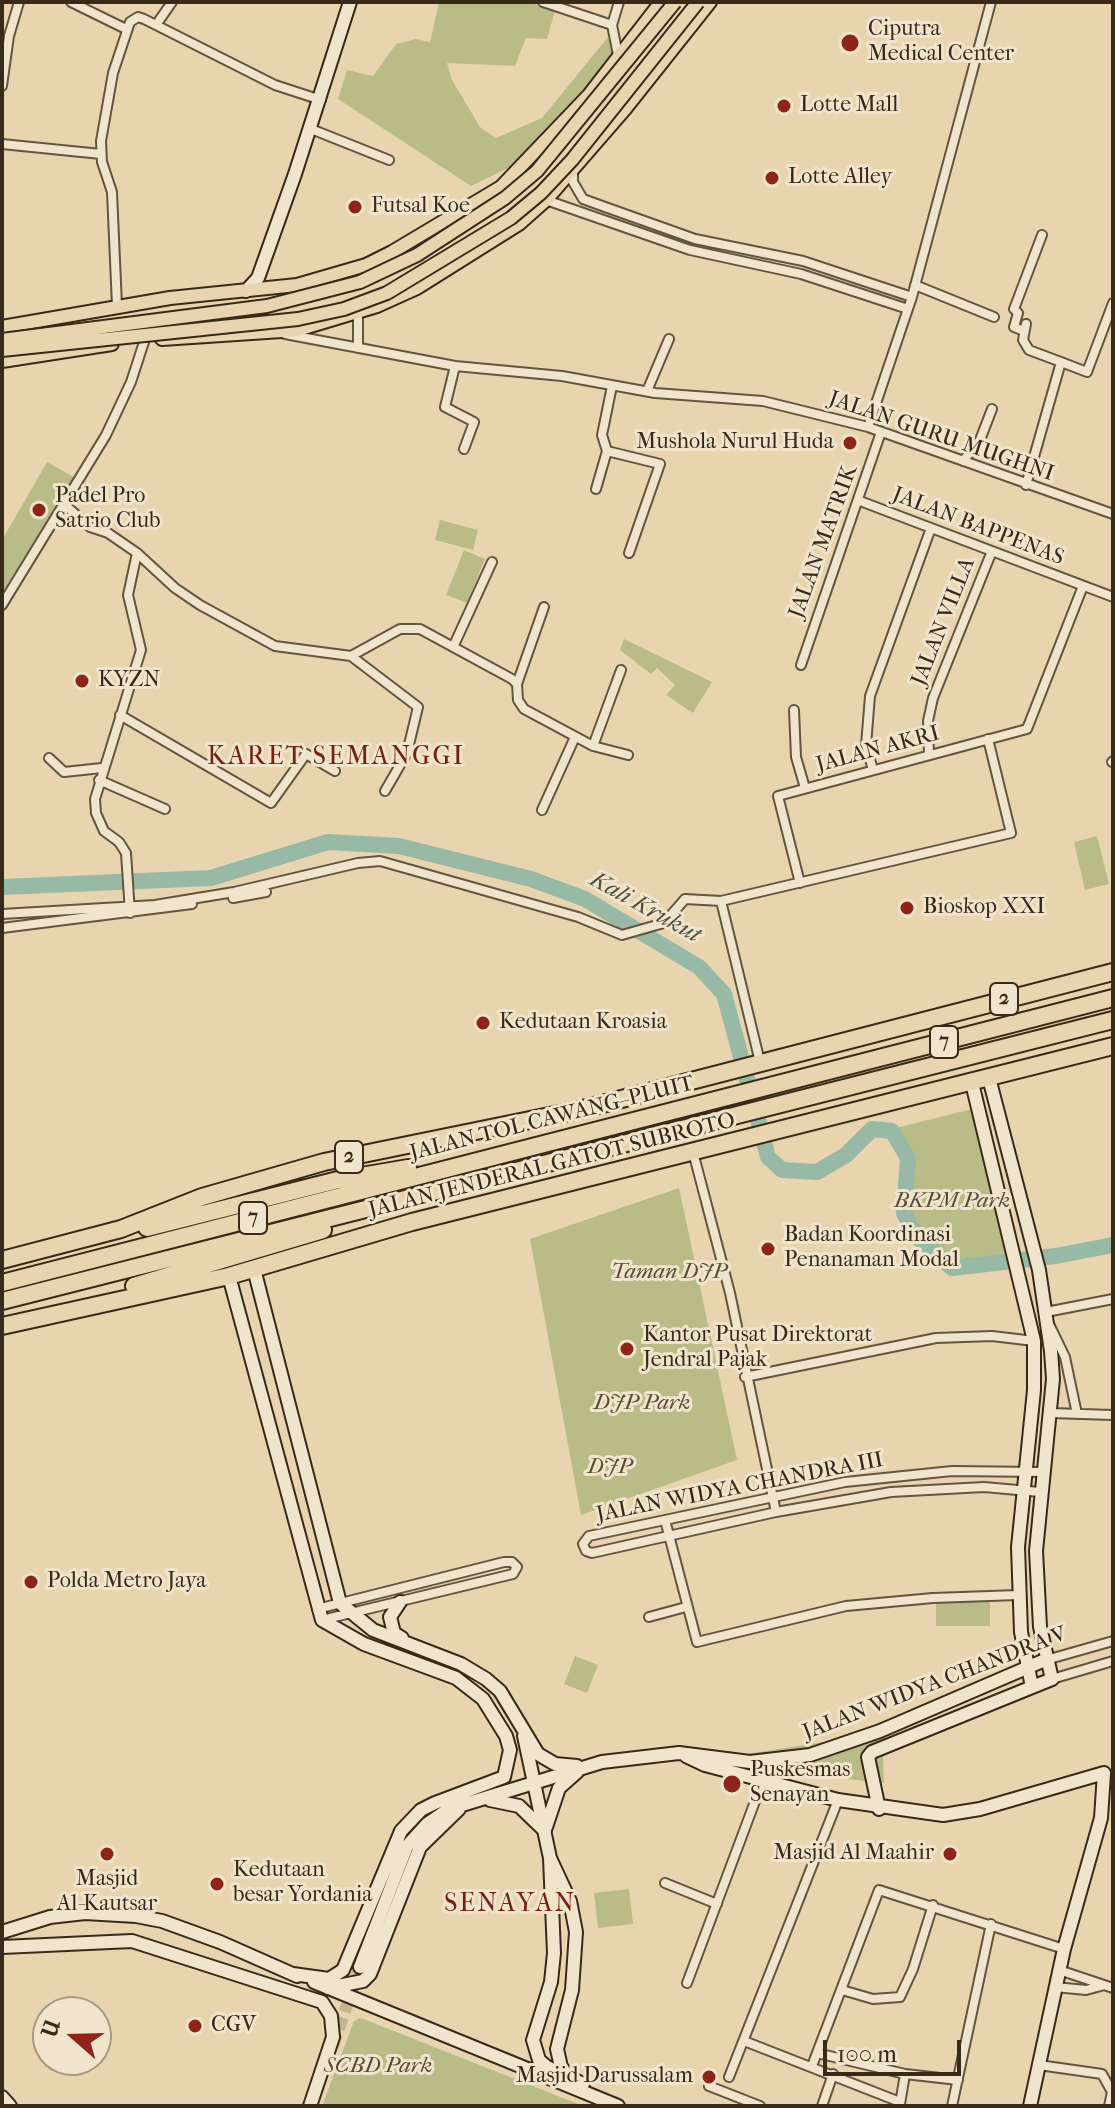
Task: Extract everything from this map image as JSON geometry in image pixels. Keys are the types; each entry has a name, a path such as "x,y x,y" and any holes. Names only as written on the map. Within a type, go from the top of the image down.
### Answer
{"highway":[{"name":"2","path":"2,1260 121,1229 202,1197 324,1162 500,1128 1113,972"},
{"name":"JALAN TOL CAWANG–PLUIT","path":"2,1283 1113,998"},
{"name":"JALAN TOL CAWANG–PLUIT","path":"2,1301 1113,1020"},
{"name":"JALAN JENDERAL GATOT SUBROTO","path":"2,1326 229,1276 412,1222 1113,1046"},
{"path":"2,1267 338,1180 504,1153"},
{"path":"100,1302 124,1289 318,1232 371,1208"}],"main road":[{"path":"246,291 258,278 321,100 350,2"},
{"path":"2,327 117,306 279,288 321,280 392,252 501,187 589,95 661,2"},
{"path":"2,340 267,306 360,282 417,255 505,198 537,171 675,2"},
{"path":"2,350 298,319 344,309 387,293 511,218 541,193 572,160 698,2"},
{"path":"2,361 145,339 278,332 329,322 417,288 519,224 546,200 574,170 710,2"},
{"path":"392,252 389,261 393,276 417,288"},
{"path":"262,265 279,288"},
{"path":"989,1078 1033,1244 1047,1317 1053,1379 1040,1492 1038,1595 1045,1660 1052,1679"},
{"path":"972,1083 1034,1341 1034,1390 1022,1491 1018,1595 1032,1687"},
{"path":"991,1154 1008,1148"},
{"path":"254,1269 340,1603 373,1630 461,1664 486,1679 500,1691 522,1729 545,1759 555,1764 583,1766"},
{"path":"229,1276 319,1615 364,1644 456,1678 483,1699 506,1736 509,1764 504,1777 497,1782 421,1810 397,1837 343,1970 329,1979 293,1974"},
{"path":"247,1346 272,1339"},
{"path":"400,1602 390,1617 391,1624 394,1633 411,1644"},
{"name":"JALAN WIDYA CHANDRA V","path":"731,1765 774,1760 847,1743 1045,1660"},
{"name":"JALAN WIDYA CHANDRA V","path":"875,1808 877,1794 868,1757 872,1752 1052,1679"},
{"path":"522,1729 550,1858 553,1968 533,2040 539,2060 570,2079 604,2093 616,2105"},
{"path":"407,1846 427,1824 464,1804 583,1766 679,1753 731,1765 763,1780 875,1808 960,1813 1109,1772"},
{"path":"545,1832 559,1788 583,1766"},
{"path":"1030,2106 1059,1970 1101,1818 1109,1772"},
{"path":"1089,1779 1103,1799"},
{"path":"360,1967 415,1826 450,1798"},
{"path":"483,1799 519,1806 545,1832"},
{"path":"328,1988 363,1981 370,1974 420,1847 464,1804"},
{"path":"550,1858 570,1901 576,1932 572,1990 557,2049 561,2067 570,2079"},
{"path":"2,1932 62,1916 95,1913 162,1921 616,2105"},
{"path":"2,1947 129,1940 322,2002 331,2016 333,2037 310,2106"},
{"path":"277,1986 355,2001"},
{"path":"2,2097 10,2106"}],"street":[{"path":"2,86 9,36 19,2"},
{"path":"71,2 126,29"},
{"path":"156,25 172,2"},
{"path":"543,2 612,25"},
{"path":"618,55 612,25 619,2"},
{"path":"868,427 912,297 991,2"},
{"path":"117,306 112,192 101,154 113,73 126,29 138,17 275,85 321,100"},
{"path":"311,129 389,160"},
{"path":"2,145 101,154"},
{"path":"574,170 571,177 583,199 695,239 803,261 912,297"},
{"path":"579,211 577,206 583,199"},
{"path":"546,200 690,250 801,274 908,309"},
{"path":"1042,235 1014,309 1018,313 1014,327 1025,327 1023,340 1029,350 1087,372 1113,303"},
{"path":"801,274 803,261"},
{"path":"863,295 867,282"},
{"path":"915,285 994,317"},
{"path":"358,312 358,348"},
{"name":"JALAN GURU MUGHNI","path":"278,332 455,366 562,376 647,391 763,401 868,427 1113,514"},
{"path":"2,605 65,505 118,412 145,339"},
{"path":"647,391 669,339"},
{"path":"1026,485 1061,362"},
{"path":"455,366 445,407 474,422 464,449"},
{"path":"596,489 607,451 602,435 612,386"},
{"path":"963,461 980,440 992,409"},
{"name":"JALAN MATRIK","path":"801,665 826,588 860,501 881,432"},
{"path":"607,451 660,464 629,553"},
{"name":"JALAN BAPPENAS","path":"860,501 1113,597"},
{"path":"65,505 90,527 108,533 137,553 187,597 275,646 351,656 418,707 407,753 385,791"},
{"path":"873,770 866,745 870,696 931,528"},
{"name":"JALAN VILLA","path":"929,755 928,721 933,698 992,551"},
{"path":"130,908 126,860 119,842 104,831 96,813 102,768 141,650 128,595 137,553"},
{"path":"454,645 492,562"},
{"path":"2,928 234,892 358,863 380,861 556,911 622,935 664,923 685,899 721,901 1011,833 988,739 1027,729 1083,586"},
{"path":"544,607 517,684 520,705 593,746 628,755"},
{"path":"351,656 400,629 420,629 454,645 517,684"},
{"path":"593,746 621,670"},
{"path":"794,710 796,757 805,788"},
{"path":"120,715 271,803 306,754 335,771"},
{"path":"542,810 575,737"},
{"name":"JALAN AKRI","path":"800,883 778,796 988,739"},
{"path":"49,758 64,772 102,768"},
{"path":"99,780 165,809"},
{"path":"2,914 130,908 266,892"},
{"path":"721,901 755,1063"},
{"path":"693,1152 730,1293 745,1377 776,1512"},
{"path":"1077,1414 1065,1357 1047,1317 1112,1299 1113,1310"},
{"path":"745,1377 936,1338 992,1336 1034,1341"},
{"path":"1050,1413 1113,1415"},
{"name":"JALAN WIDYA CHANDRA III","path":"1040,1492 984,1487 916,1489 776,1512 592,1553 584,1548 589,1536 773,1496 887,1476 952,1471 1042,1472"},
{"path":"665,1520 697,1642 846,1606 933,1598 1018,1595"},
{"path":"504,1562 512,1562 517,1567 513,1574 400,1602 350,1614 319,1615 340,1603 504,1562"},
{"path":"649,1617 686,1607"},
{"name":"JALAN WIDYA CHANDRA V","path":"1045,1660 1113,1641"},
{"name":"JALAN WIDYA CHANDRA V","path":"1052,1679 1113,1661"},
{"path":"687,1983 763,1780"},
{"path":"729,2077 838,1800"},
{"path":"665,1883 717,1904"},
{"path":"812,2066 879,1890 1064,1949"},
{"path":"842,1990 873,1999 900,1997 913,1969 933,1905"},
{"path":"952,2106 991,1924"},
{"path":"1059,1970 1113,1988"},
{"path":"1055,1987 1086,1990 1102,1986"},
{"path":"744,2041 833,2074 900,2104 905,2074"},
{"path":"817,2053 905,2074 958,2080"},
{"path":"1039,2065 1102,2074 1112,2092 1109,2106"},
{"path":"822,2106 833,2074"},
{"path":"709,2086 760,2106"}],"green space":[{"path":"439,2 529,2 555,11 547,39 526,38 515,66 447,63 452,80 480,127 496,138 542,118 608,37 614,52 535,155 471,186 338,99 347,70 373,76 396,44 416,39 430,42"},
{"name":"Padel Pro Satrio Club","path":"47,462 77,479 2,597 2,540"},
{"path":"440,520 478,530 473,550 435,540"},
{"path":"464,550 485,559 467,603 446,595"},
{"path":"624,639 712,682 693,713 666,695 675,685 657,668 651,674 620,650"},
{"path":"1097,836 1109,884 1085,890 1074,842"},
{"name":"BKPM Park","path":"972,1109 1009,1257 954,1264 920,1232 909,1213 914,1156 896,1128"},
{"name":"DJP Park","path":"679,1188 737,1460 581,1515 530,1239"},
{"path":"936,1599 990,1599 990,1626 936,1626"},
{"path":"575,1656 598,1665 587,1693 564,1684"},
{"path":"882,1733 884,1783 694,1762"},
{"path":"629,1889 633,1924 598,1928 594,1893"},
{"name":"SCBD Park","path":"361,2018 583,2106 322,2106 354,2021"}],"waterway":[{"name":"Kali Krukut","path":"2,887 211,878 328,842 399,846 531,879 585,899 699,967 724,994 768,1157 782,1170 817,1172 846,1155 872,1129 892,1131 908,1158 904,1213 916,1236 952,1268 1056,1256 1113,1245"}],"tunnel":[{"path":"333,2046 360,1967"}],"place":[{"name":"Ciputra Medical Center","path":"850,43"},
{"name":"Lotte Mall","path":"784,106"},
{"name":"Lotte Alley","path":"772,178"},
{"name":"Futsal Koe","path":"355,207"},
{"name":"Mushola Nurul Huda","path":"850,443"},
{"name":"Padel Pro Satrio Club","path":"39,510"},
{"name":"KYZN","path":"82,681"},
{"name":"Bioskop XXI","path":"907,908"},
{"name":"Kedutaan Kroasia","path":"483,1023"},
{"name":"Badan Koordinasi Penanaman Modal","path":"768,1249"},
{"name":"Kantor Pusat Direktorat Jendral Pajak","path":"627,1349"},
{"name":"Polda Metro Jaya","path":"31,1582"},
{"name":"Puskesmas Senayan","path":"732,1784"},
{"name":"Masjid Al-Kautsar","path":"107,1854"},
{"name":"Masjid Al Maahir","path":"950,1854"},
{"name":"Kedutaan besar Yordania","path":"217,1884"},
{"name":"CGV","path":"195,2026"},
{"name":"Masjid Darussalam","path":"709,2077"}],"district":[{"name":"KARET SEMANGGI","path":"336,758"},
{"name":"SENAYAN","path":"510,1905"}],"park label":[{"name":"Taman DJP","path":"669,1273"},
{"name":"DJP","path":"610,1468"}]}
